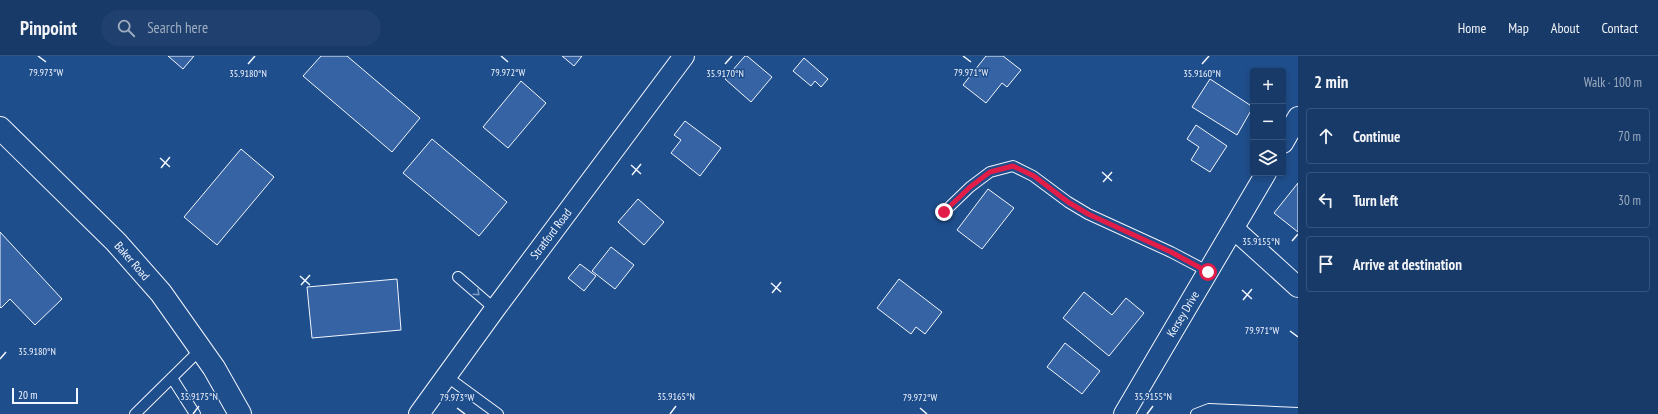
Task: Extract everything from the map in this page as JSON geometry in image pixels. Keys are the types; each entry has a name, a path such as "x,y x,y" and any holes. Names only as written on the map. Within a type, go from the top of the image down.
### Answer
{"street":[{"name":"Stratford Road","path":"419,414 495,309 684,56"},
{"path":"1285,140 1298,117"},
{"name":"Baker Road","path":"0,128 116,242 161,294 214,368 240,414"},
{"name":"Kersey Drive","path":"1124,414 1264,176"},
{"path":"1234,229 1298,287"}],"lane":[{"path":"944,212 970,187 990,172 1013,166 1034,176 1068,202 1088,214 1171,252 1208,272"},
{"path":"458,277 495,309"},
{"path":"136,414 201,350"},
{"path":"446,376 498,414"},
{"path":"172,378 195,414"},
{"path":"1196,414 1209,409 1298,413"}],"building":[{"path":"168,56 194,56 183,69"},
{"path":"321,56 347,56 420,118 392,152 303,76"},
{"path":"562,56 582,56 574,66"},
{"path":"745,56 747,56 772,77 751,102 725,79"},
{"path":"986,56 1003,56 1021,70 1007,87 1002,83 986,103 963,85"},
{"path":"804,58 828,79 821,87 815,81 811,86 793,71"},
{"path":"1210,79 1250,105 1250,112 1237,135 1192,107"},
{"path":"521,81 546,103 508,148 483,127"},
{"path":"685,121 721,148 700,176 671,153 681,140 674,135"},
{"path":"1196,125 1227,146 1210,172 1191,160 1199,147 1187,139"},
{"path":"432,139 507,202 479,236 403,173"},
{"path":"241,149 274,177 217,245 184,217"},
{"path":"1298,183 1298,232 1274,213"},
{"path":"988,189 1014,208 982,249 957,230"},
{"path":"638,199 664,222 644,245 618,222"},
{"path":"0,232 62,299 35,325 10,299 1,308 0,307"},
{"path":"611,247 634,265 615,289 592,271"},
{"path":"580,264 596,276 584,291 568,278"},
{"path":"397,279 401,330 312,338 307,287"},
{"path":"899,279 942,312 925,334 916,327 911,334 877,308"},
{"path":"1084,292 1112,315 1126,298 1144,313 1109,356 1063,318"},
{"path":"1065,343 1100,371 1082,394 1047,367"}],"route":[{"path":"944,212 970,187 990,172 1013,166 1034,176 1068,202 1088,214 1171,252 1208,272"}]}
